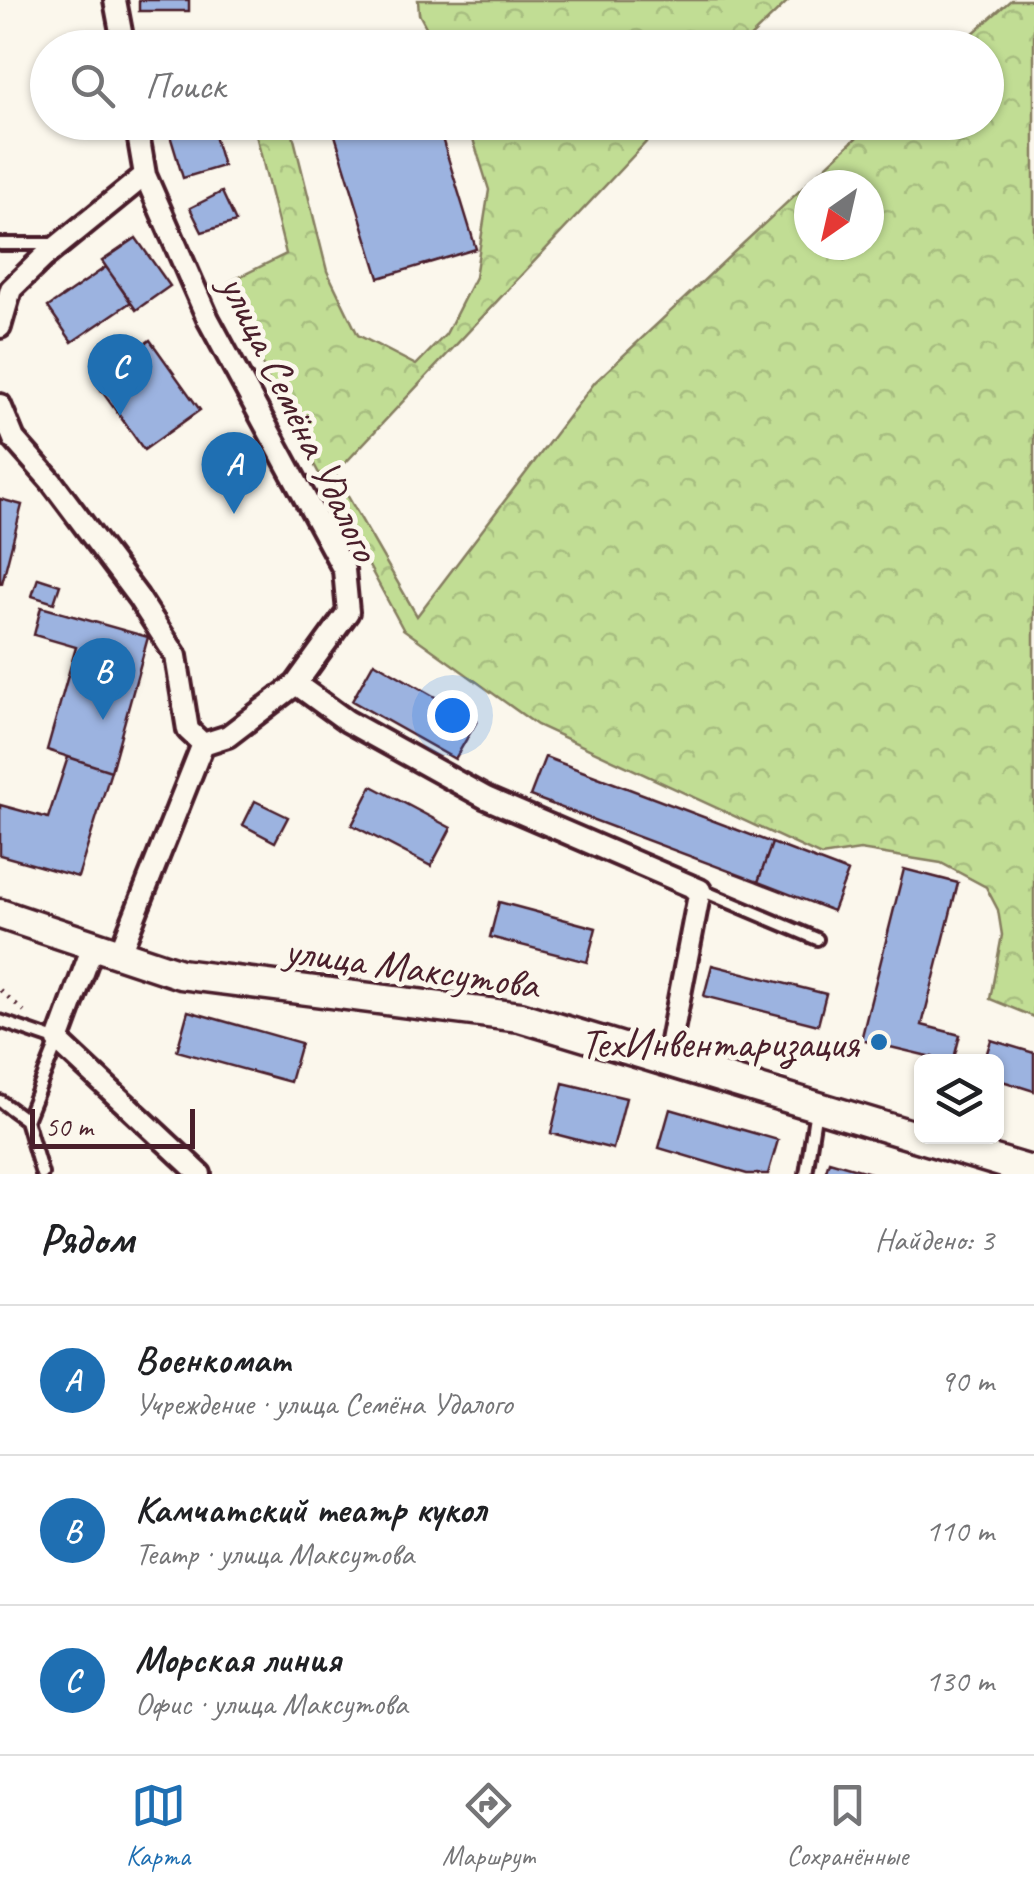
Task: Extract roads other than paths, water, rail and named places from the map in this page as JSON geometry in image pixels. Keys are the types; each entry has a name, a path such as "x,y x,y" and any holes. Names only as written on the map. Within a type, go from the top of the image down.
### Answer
{"main road":[{"name":"улица Максутова","path":"0,914 180,974 520,1017 1034,1172"}],"street":[{"path":"116,0 121,30"},
{"name":"улица Семёна Удалого","path":"139,140 145,176 208,319 344,570 348,612 296,684"},
{"path":"0,327 11,290 60,244 145,176"},
{"path":"0,404 7,438 51,480 138,597 176,656 188,730 203,744"},
{"path":"200,1174 58,1041 106,950 203,744 228,736 296,684 347,720 486,798 700,890 666,1062"}],"lane":[{"path":"0,244 60,244"},
{"path":"700,890 817,939"},
{"path":"0,1021 58,1041 26,1120"},
{"path":"0,1101 26,1120 42,1174"},
{"path":"806,1174 816,1108"}],"place":[{"name":"Морская линия","path":"120,416"},
{"name":"Военкомат","path":"234,514"},
{"name":"Камчатский театр кукол","path":"103,720"},
{"name":"ТехИнвентаризация","path":"879,1042"}]}
